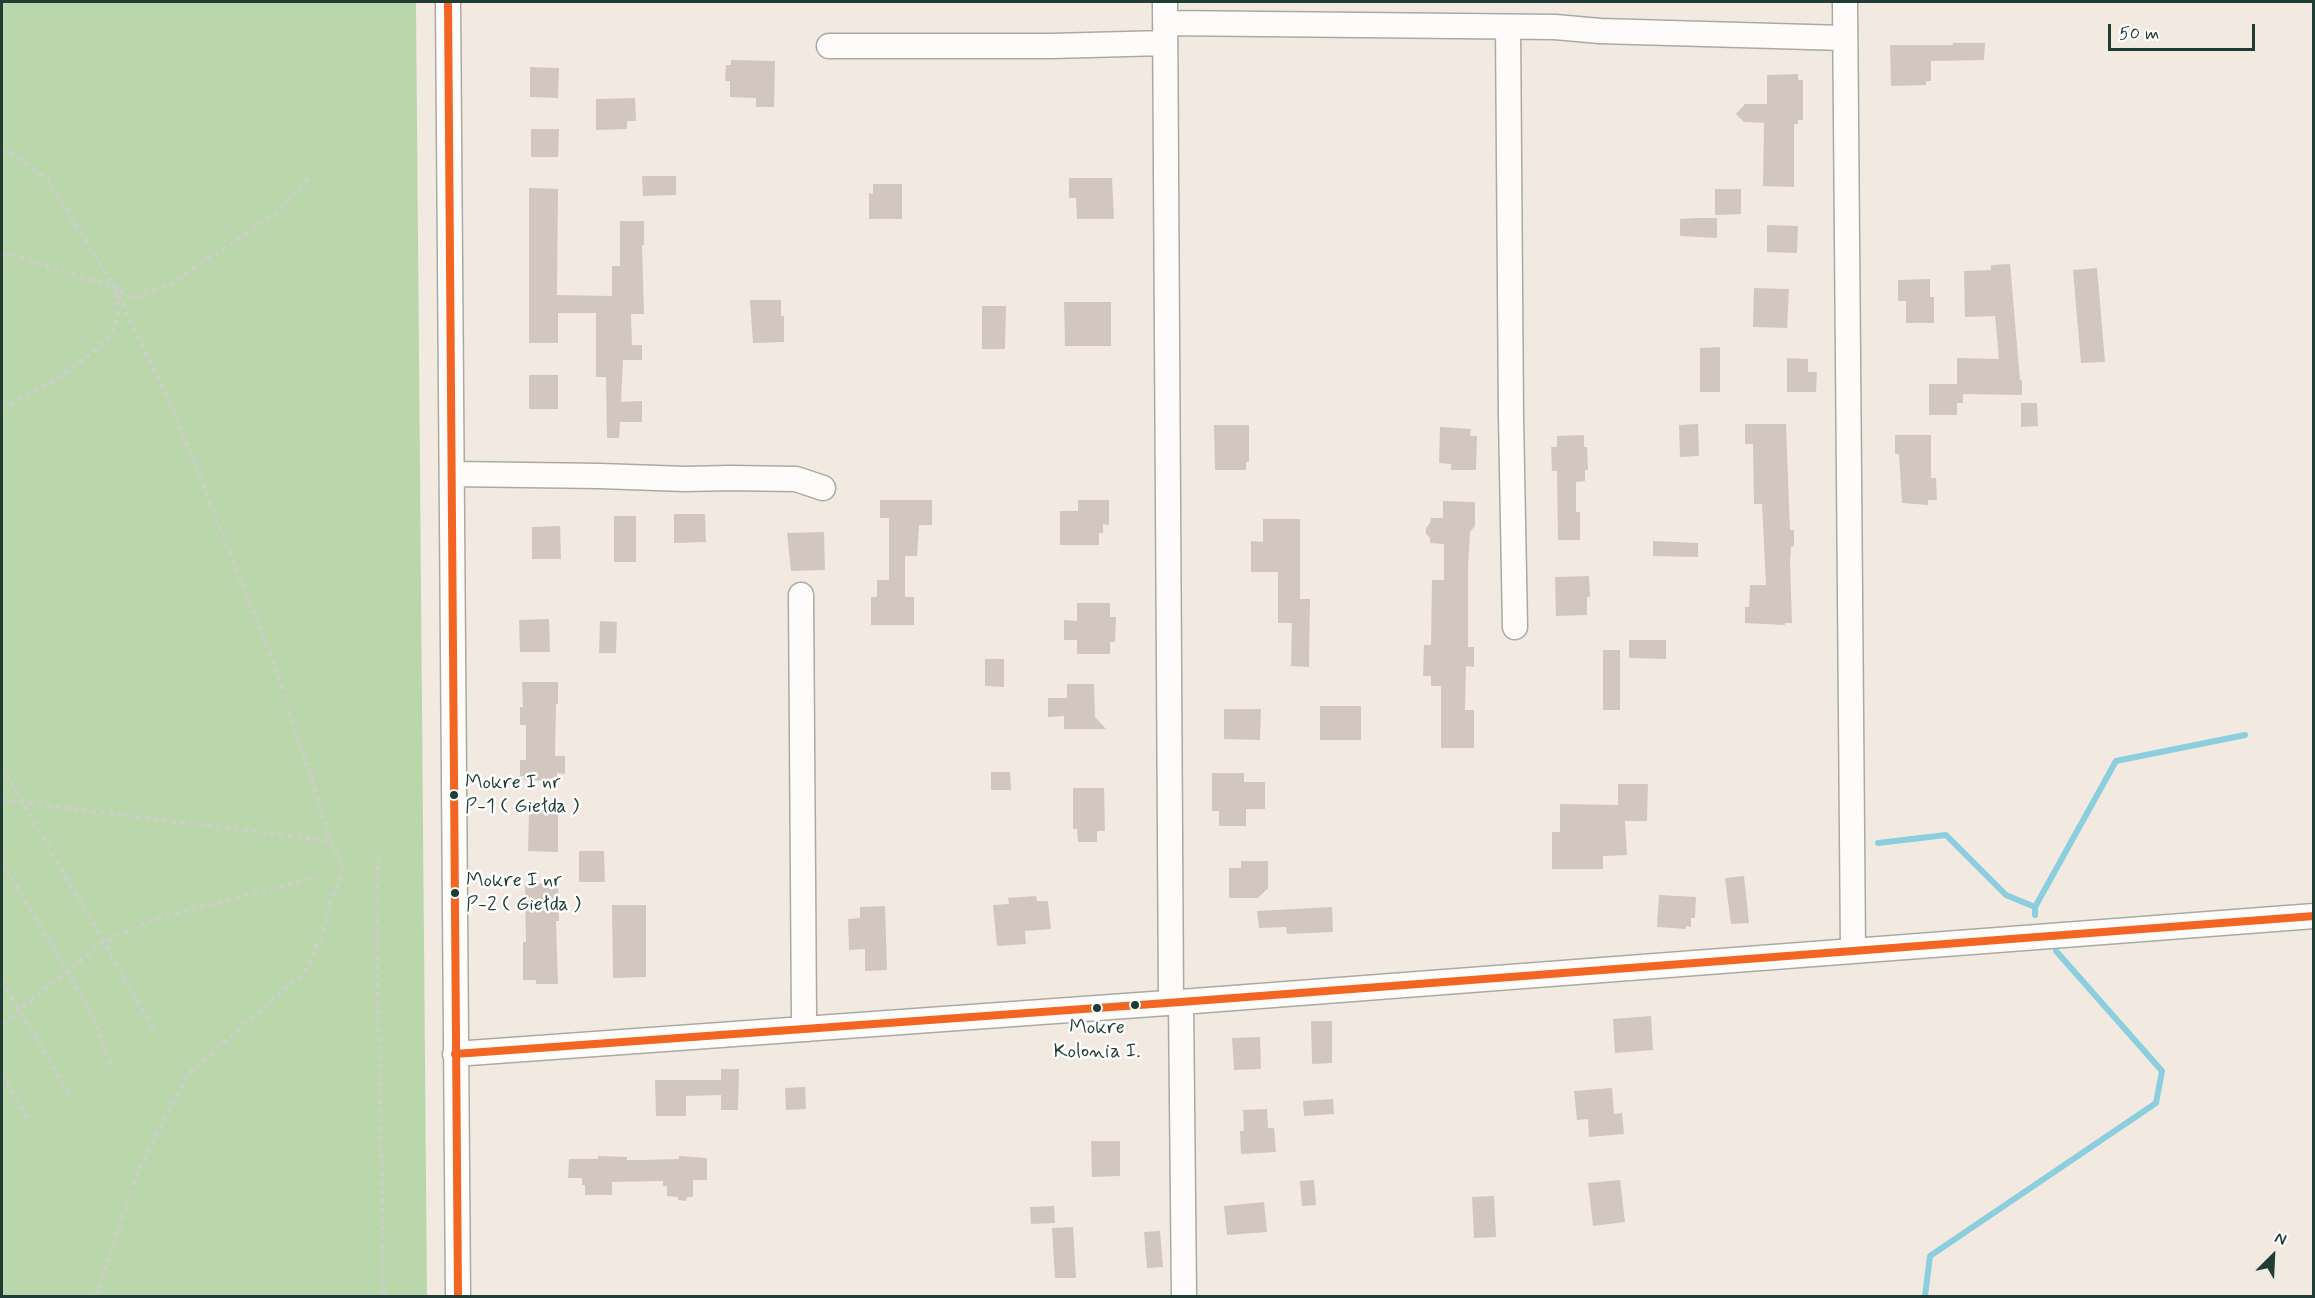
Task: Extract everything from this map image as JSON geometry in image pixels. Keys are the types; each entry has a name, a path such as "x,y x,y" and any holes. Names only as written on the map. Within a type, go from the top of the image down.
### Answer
{"street":[{"path":"448,2 458,1296"},
{"path":"1845,2 1853,951"},
{"path":"829,46 1051,46 1165,22 1508,27 1844,38"},
{"path":"1165,22 1176,1002 1184,1296"},
{"path":"1508,27 1515,627"},
{"path":"452,474 600,476 685,480 796,479 823,488"},
{"path":"801,595 804,1018 808,1029"},
{"path":"455,1054 2313,916"}],"path":[{"path":"2,148 48,179 115,288 172,407 275,666 331,841 343,871 330,903 324,929 305,972 188,1074 139,1169 96,1296"},
{"path":"2,254 12,255 115,288 132,298 167,286 276,214 310,177"},
{"path":"2,409 84,361 109,336 118,316 115,288"},
{"path":"2,767 154,1029"},
{"path":"2,800 331,841"},
{"path":"379,857 376,896 384,1296"},
{"path":"2,862 93,1015 111,1066"},
{"path":"2,1024 104,942 152,920 316,877"},
{"path":"2,981 69,1094"},
{"path":"2,1075 28,1120"}],"green space":[{"path":"2,2 416,2 427,1296 2,1296"}],"building":[{"path":"1953,43 1985,43 1984,60 1931,61 1931,81 1926,81 1926,85 1891,86 1890,45 1953,45"},
{"path":"731,60 775,61 774,107 756,107 756,98 730,97 730,81 725,81 726,65 731,65"},
{"path":"530,67 559,68 558,98 530,97"},
{"path":"1798,74 1798,80 1803,80 1803,120 1798,120 1798,124 1794,124 1794,187 1763,186 1764,123 1744,122 1736,114 1745,104 1767,104 1767,75"},
{"path":"635,98 636,121 627,121 627,129 596,130 596,99"},
{"path":"531,129 559,129 558,157 531,157"},
{"path":"642,176 676,176 676,195 643,196"},
{"path":"1069,178 1112,178 1114,219 1077,219 1076,198 1069,198"},
{"path":"873,184 902,184 902,219 869,219 869,193 873,194"},
{"path":"529,188 558,189 557,295 612,296 612,266 620,266 620,221 644,221 644,245 642,245 644,314 631,314 632,345 642,345 642,360 623,360 621,402 642,401 642,422 620,422 619,438 607,438 606,377 596,377 596,313 558,313 558,343 529,343"},
{"path":"1715,189 1741,189 1741,214 1715,215"},
{"path":"1717,218 1717,238 1680,236 1680,219"},
{"path":"1767,225 1798,226 1797,253 1767,252"},
{"path":"2010,264 2022,395 1963,394 1963,403 1957,403 1957,415 1929,415 1929,384 1957,384 1957,358 1999,359 1995,316 1965,317 1964,271 1991,270 1991,265"},
{"path":"2097,268 2105,362 2081,363 2073,270"},
{"path":"1930,279 1930,297 1934,297 1934,323 1906,323 1906,301 1898,301 1898,280"},
{"path":"1754,288 1789,289 1787,328 1753,327"},
{"path":"750,300 781,300 781,316 784,316 784,342 753,343"},
{"path":"1064,302 1111,302 1111,346 1065,346"},
{"path":"982,306 1006,306 1005,349 982,349"},
{"path":"1720,347 1720,392 1700,392 1700,348"},
{"path":"1787,358 1808,359 1808,372 1817,372 1816,392 1787,392"},
{"path":"529,375 558,375 558,409 529,409"},
{"path":"2021,403 2037,403 2038,426 2021,427"},
{"path":"1698,424 1699,456 1680,457 1679,425"},
{"path":"1745,424 1786,424 1790,530 1794,530 1794,546 1791,547 1790,561 1792,623 1785,623 1785,625 1745,623 1745,607 1749,607 1750,585 1766,585 1762,504 1754,504 1753,444 1745,444"},
{"path":"1214,425 1249,425 1249,462 1246,462 1246,470 1215,470"},
{"path":"1440,427 1471,429 1470,436 1477,436 1476,470 1451,470 1451,464 1439,463"},
{"path":"1584,435 1588,470 1585,470 1585,481 1576,482 1576,512 1580,512 1580,540 1558,540 1557,471 1552,471 1551,447 1557,447 1557,436"},
{"path":"1895,435 1931,435 1931,478 1936,478 1937,500 1928,500 1928,505 1902,503 1899,454 1895,454"},
{"path":"880,500 932,500 932,525 919,525 917,556 905,556 905,597 914,597 914,625 871,625 871,597 877,597 877,580 889,580 889,518 880,518"},
{"path":"1078,500 1109,500 1109,525 1103,524 1103,533 1099,533 1099,545 1060,545 1060,511 1078,511"},
{"path":"1443,501 1475,502 1475,526 1470,532 1468,569 1468,647 1474,647 1474,667 1466,666 1465,710 1474,710 1474,748 1441,748 1441,686 1431,686 1431,676 1423,676 1424,645 1431,645 1432,580 1444,580 1444,544 1430,543 1426,528 1431,518 1443,518"},
{"path":"674,514 705,514 706,542 674,543"},
{"path":"614,516 636,516 636,562 614,562"},
{"path":"1263,519 1300,519 1300,599 1310,599 1309,667 1291,666 1292,623 1278,623 1278,572 1251,572 1251,541 1263,542"},
{"path":"560,526 561,559 532,559 532,527"},
{"path":"824,532 825,570 791,571 787,533"},
{"path":"1653,541 1698,543 1698,557 1653,556"},
{"path":"1589,576 1590,597 1587,597 1587,615 1556,616 1555,577"},
{"path":"1077,603 1110,603 1110,617 1116,617 1115,642 1110,642 1110,654 1077,654 1077,640 1064,640 1064,620 1077,621"},
{"path":"549,619 550,652 520,652 519,620"},
{"path":"600,621 617,622 616,653 599,653"},
{"path":"1629,640 1666,640 1666,659 1629,658"},
{"path":"1603,650 1620,650 1620,710 1603,710"},
{"path":"985,659 1004,659 1004,687 985,686"},
{"path":"522,682 558,682 555,756 565,756 565,774 557,773 557,781 524,780 524,776 520,776 520,760 526,760 526,725 520,725 520,707 523,707"},
{"path":"1067,684 1094,684 1095,717 1106,729 1064,729 1064,716 1048,717 1048,698 1067,698"},
{"path":"1320,706 1361,706 1361,740 1320,740"},
{"path":"1224,709 1261,709 1260,740 1224,739"},
{"path":"991,772 1010,772 1011,790 991,790"},
{"path":"1212,773 1244,773 1244,782 1265,782 1265,809 1246,809 1246,826 1219,826 1219,811 1212,811"},
{"path":"1618,784 1648,784 1647,821 1625,821 1627,855 1603,856 1603,869 1552,869 1552,832 1560,832 1560,804 1618,805"},
{"path":"1073,788 1104,788 1105,831 1097,831 1097,842 1078,842 1077,829 1073,829"},
{"path":"529,810 558,811 558,852 528,851"},
{"path":"579,851 604,851 605,882 579,882"},
{"path":"1241,861 1268,861 1268,888 1258,898 1229,898 1229,868 1241,868"},
{"path":"1744,876 1749,923 1731,924 1725,878"},
{"path":"558,883 559,921 556,921 558,984 536,984 536,980 523,980 523,942 526,942 525,884"},
{"path":"1659,895 1696,897 1695,918 1691,918 1691,927 1686,926 1686,929 1657,927"},
{"path":"1036,896 1037,901 1048,901 1051,929 1025,931 1026,944 997,946 993,905 1009,904 1008,898"},
{"path":"612,905 646,905 646,977 613,978"},
{"path":"885,906 887,970 865,971 865,949 849,950 848,919 860,918 860,907"},
{"path":"1332,907 1333,932 1287,934 1286,927 1259,928 1257,911"},
{"path":"1651,1016 1653,1050 1615,1053 1613,1019"},
{"path":"1311,1021 1332,1021 1332,1063 1312,1064"},
{"path":"1260,1037 1261,1069 1234,1070 1232,1038"},
{"path":"721,1069 739,1069 738,1110 721,1110 721,1095 686,1096 686,1116 656,1116 655,1080 721,1080"},
{"path":"805,1087 806,1109 786,1110 785,1088"},
{"path":"1612,1088 1614,1114 1622,1113 1624,1134 1589,1137 1588,1119 1577,1120 1574,1091"},
{"path":"1333,1099 1334,1114 1304,1116 1303,1101"},
{"path":"1267,1109 1268,1128 1274,1128 1276,1152 1241,1154 1240,1131 1244,1131 1243,1110"},
{"path":"1091,1141 1120,1141 1120,1176 1092,1177"},
{"path":"598,1156 627,1157 627,1160 679,1159 679,1156 707,1158 707,1180 693,1180 693,1197 687,1197 686,1201 678,1200 678,1197 667,1196 667,1186 663,1186 663,1181 612,1182 612,1195 585,1195 582,1178 568,1178 569,1159 598,1159"},
{"path":"1314,1180 1316,1205 1302,1206 1300,1181"},
{"path":"1620,1180 1625,1222 1593,1226 1588,1183"},
{"path":"1494,1196 1496,1237 1474,1238 1472,1197"},
{"path":"1264,1202 1267,1232 1227,1235 1224,1206"},
{"path":"1054,1206 1055,1223 1031,1224 1030,1207"},
{"path":"1073,1227 1076,1278 1055,1278 1052,1228"},
{"path":"1160,1231 1163,1267 1147,1268 1144,1232"}],"waterway":[{"path":"2035,907 2116,761 2245,735"},
{"path":"1878,843 1946,835 2006,895 2035,907 2035,915"},
{"path":"1925,1296 1930,1256 2156,1103 2162,1071 2056,951"}],"transit line":[{"path":"448,2 458,1296"},
{"path":"455,1054 1181,1002 2314,916"}],"place":[{"name":"Mokre I nr P-1 ( Giełda )","path":"454,795"},
{"name":"Mokre I nr P-2 ( Giełda )","path":"455,893"},
{"name":"Mokre Kolonia I.","path":"1097,1008"}]}
